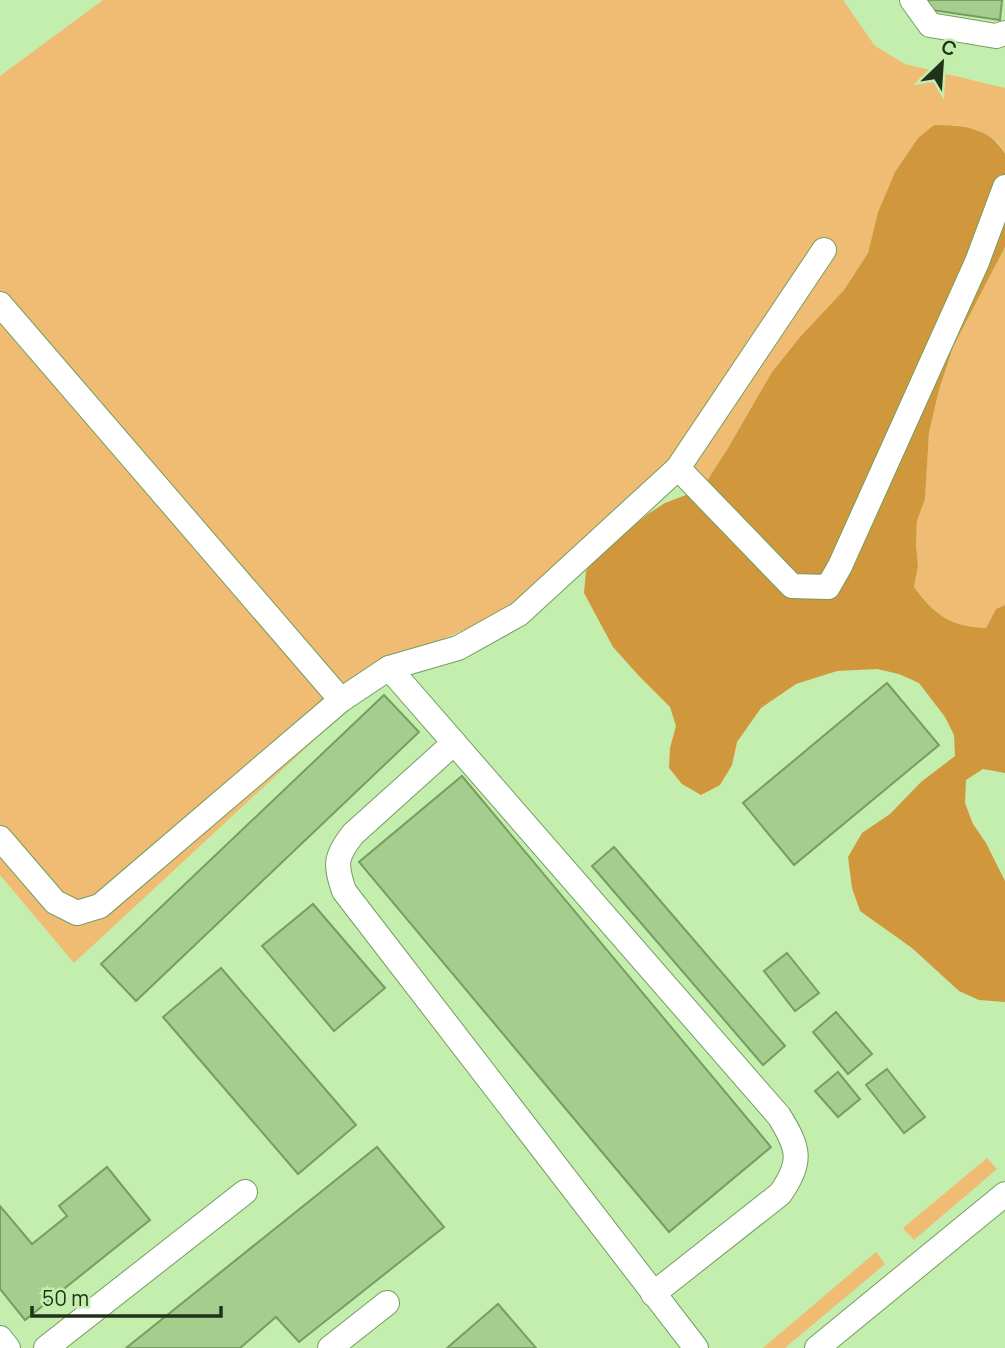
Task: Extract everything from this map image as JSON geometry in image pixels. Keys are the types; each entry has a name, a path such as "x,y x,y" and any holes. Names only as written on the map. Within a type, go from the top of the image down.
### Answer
{"street":[{"path":"912,0 930,25 996,36 1005,33"},
{"path":"678,468 792,586 828,587 841,566 977,262 1005,187"},
{"path":"0,838 55,902 77,913 100,906 341,700 389,668 458,648 519,614 678,468 824,250"},
{"path":"0,304 341,700"},
{"path":"389,668 779,1116 792,1136 797,1158 792,1178 780,1194 653,1294"},
{"path":"454,743 353,834 341,850 337,872 344,891 696,1348"},
{"path":"46,1348 245,1192"},
{"path":"817,1348 1005,1194"},
{"path":"330,1348 387,1303"},
{"path":"0,1338 8,1348"}],"shaded area":[{"path":"103,0 843,0 875,46 905,64 1005,88 1005,154 998,142 978,130 955,125 934,125 918,138 895,172 878,212 868,253 844,290 772,372 705,484 669,461 511,610 407,654 74,963 0,875 0,76"},
{"path":"934,125 974,129 992,138 1005,154 1005,247 953,347 939,390 929,432 925,499 917,521 918,566 914,587 937,612 963,625 986,628 996,609 1005,605 1005,773 983,769 966,780 965,803 973,824 1005,881 1005,1002 979,1000 959,991 912,948 860,911 852,888 848,857 862,833 890,814 921,782 955,756 954,735 945,717 919,683 899,674 877,669 837,671 796,684 761,708 737,742 732,765 720,785 701,795 682,784 669,768 670,748 676,726 670,707 613,647 584,593 586,571 598,555 648,514 705,484 772,372 844,290 868,253 878,212 895,172 918,138"},
{"path":"1005,247 1005,605 996,609 986,628 963,625 945,618 929,605 914,587 918,566 917,521 925,499 929,432 939,390 953,347"},
{"path":"987,1158 997,1169 914,1240 903,1228"},
{"path":"876,1252 885,1264 785,1348 763,1348"}],"building":[{"path":"926,0 1002,0 1000,20 925,9"},
{"path":"887,683 939,745 794,865 743,803"},
{"path":"384,695 419,732 136,1001 101,964"},
{"path":"462,776 771,1147 669,1232 359,862"},
{"path":"614,847 785,1046 763,1065 592,866"},
{"path":"313,904 385,988 334,1031 262,946"},
{"path":"787,953 819,993 795,1011 764,971"},
{"path":"221,968 356,1125 298,1174 163,1017"},
{"path":"836,1012 872,1054 848,1074 813,1032"},
{"path":"887,1069 925,1117 904,1133 866,1085"},
{"path":"838,1072 860,1099 838,1117 815,1091"},
{"path":"377,1147 444,1227 299,1342 276,1317 240,1348 126,1348"},
{"path":"107,1167 150,1220 25,1320 0,1289 0,1206 32,1244 67,1216 59,1206"},
{"path":"498,1304 536,1348 447,1348"}]}
